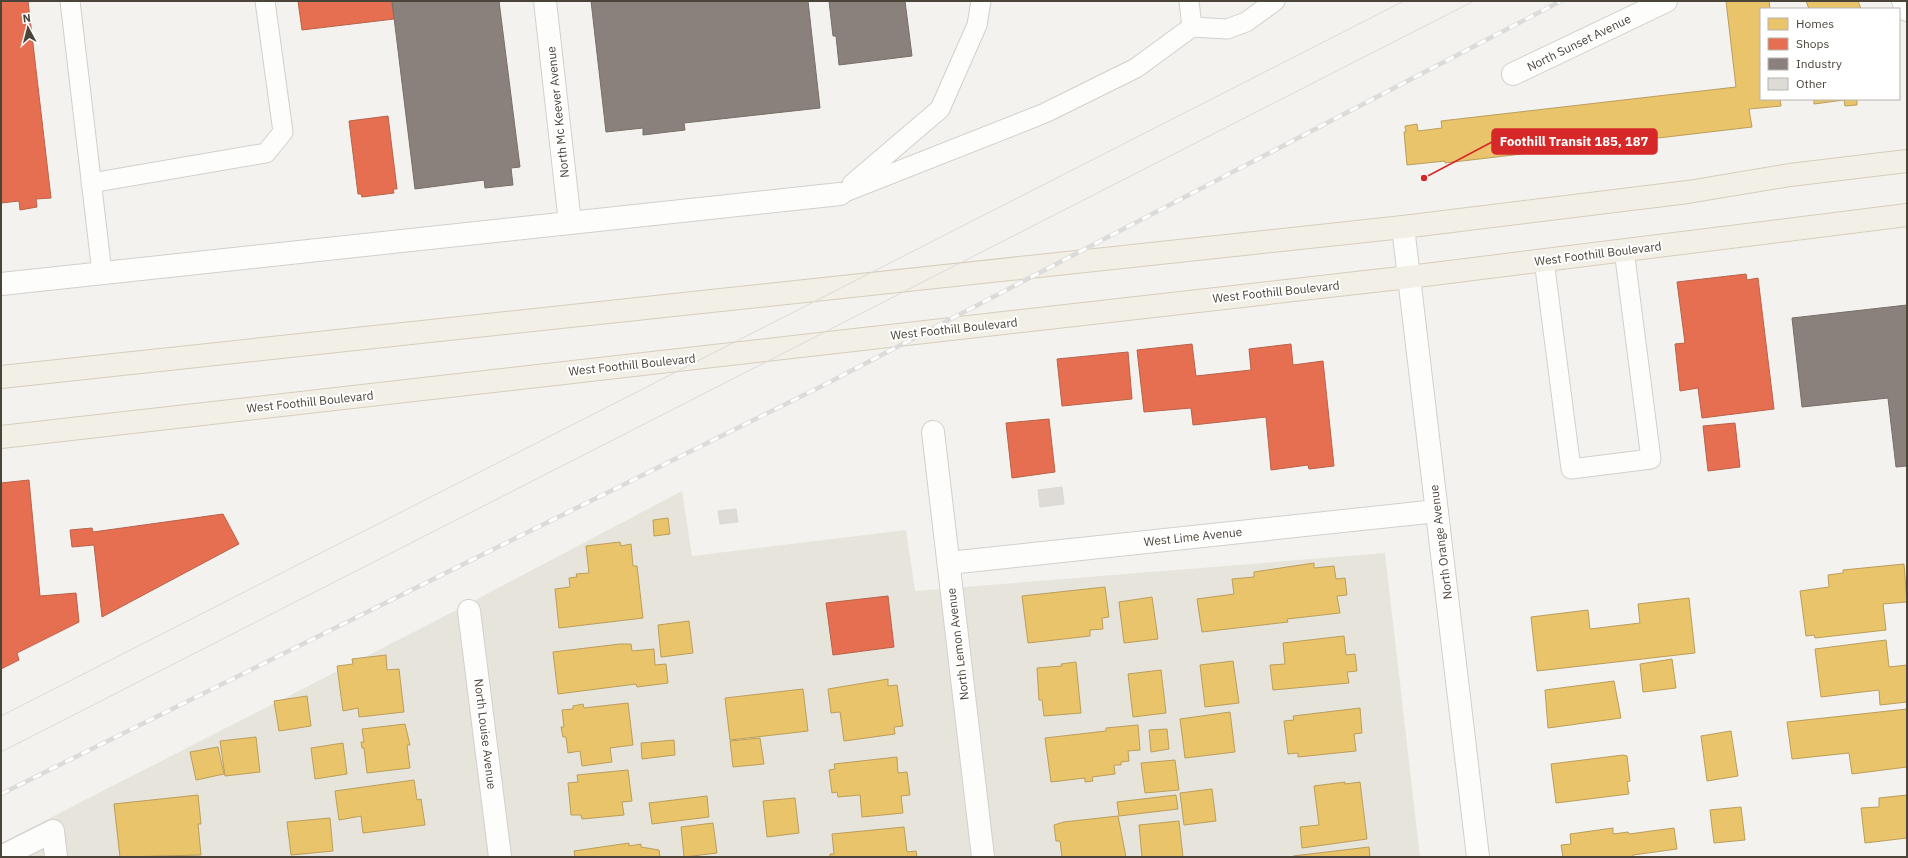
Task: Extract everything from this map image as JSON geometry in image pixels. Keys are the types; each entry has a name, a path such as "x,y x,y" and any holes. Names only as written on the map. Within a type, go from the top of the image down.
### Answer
{"main road":[{"path":"1,377 1402,228 1688,192 1790,174 1907,161"},
{"name":"West Foothill Boulevard","path":"1,437 1409,277 1907,215"}],"street":[{"name":"North Mc Keever Avenue","path":"545,1 570,223"},
{"name":"North Sunset Avenue","path":"1513,74 1666,1"},
{"path":"1903,1 1907,10"},
{"path":"1,284 840,194"},
{"name":"North Orange Avenue","path":"1402,228 1478,857"},
{"name":"North Lemon Avenue","path":"934,432 982,857"},
{"name":"West Lime Avenue","path":"949,563 1437,511"},
{"name":"North Louise Avenue","path":"470,611 500,857"},
{"path":"1,857 54,831 56,857"}],"lane":[{"path":"70,1 102,273"},
{"path":"91,183 266,154 283,132 265,1"},
{"path":"840,194 940,109 977,25 981,1"},
{"path":"1189,1 1192,27"},
{"path":"840,194 1045,113 1136,68 1192,27 1227,29 1246,22 1275,1"},
{"path":"1544,260 1571,469 1651,459 1624,250"}],"shaded area":[{"path":"682,491 692,556 906,530 915,591 1385,553 1420,857 1,857 1,843 445,616"}],"building: Homes":[{"path":"1726,1 1769,1 1770,8 1760,8 1760,100 1780,100 1781,106 1749,109 1752,127 1445,163 1445,161 1407,165 1404,132 1406,132 1405,126 1417,124 1418,131 1442,128 1441,121 1736,87"},
{"path":"1806,1 1858,1 1861,8 1809,8"},
{"path":"1814,100 1844,100 1814,104"},
{"path":"1844,100 1857,100 1857,105 1845,106"},
{"path":"668,518 670,534 654,536 653,520"},
{"path":"620,542 621,546 631,544 633,566 637,566 643,618 559,628 555,589 570,587 569,578 577,577 576,574 589,573 586,546"},
{"path":"1314,563 1314,568 1334,566 1336,579 1345,578 1347,595 1337,596 1340,613 1287,619 1288,622 1202,632 1197,599 1234,594 1232,579 1254,577 1254,572"},
{"path":"1904,564 1907,602 1883,604 1886,630 1815,638 1814,635 1806,636 1800,591 1829,587 1828,575 1843,573 1843,570"},
{"path":"1105,587 1109,617 1102,618 1103,629 1090,630 1090,636 1028,643 1022,596"},
{"path":"1152,597 1158,639 1124,643 1119,602"},
{"path":"1689,598 1695,653 1537,671 1531,617 1588,610 1590,629 1640,623 1638,604"},
{"path":"689,621 693,653 661,657 658,625"},
{"path":"1344,636 1346,655 1355,654 1357,671 1347,672 1349,683 1273,690 1270,665 1285,664 1283,643"},
{"path":"1886,640 1889,667 1907,665 1907,702 1880,705 1879,690 1821,697 1815,649"},
{"path":"631,644 632,651 654,649 655,665 666,664 668,683 637,687 636,684 558,694 553,652"},
{"path":"386,655 387,670 399,669 404,712 359,717 358,708 343,711 337,666 353,664 352,659"},
{"path":"1672,659 1676,688 1643,692 1640,664"},
{"path":"1233,661 1239,703 1205,707 1200,665"},
{"path":"1076,662 1081,713 1044,716 1042,700 1039,700 1037,668 1062,666 1061,664"},
{"path":"1161,670 1166,713 1133,717 1128,674"},
{"path":"888,679 888,686 897,685 903,726 894,727 895,734 844,741 840,712 831,713 828,689"},
{"path":"1614,681 1621,718 1548,728 1545,690"},
{"path":"803,689 808,731 730,740 725,698"},
{"path":"307,696 311,726 279,731 274,701"},
{"path":"628,703 633,745 610,748 612,762 582,766 580,751 568,753 566,737 563,737 561,727 564,727 562,710 573,709 573,706 583,704 584,708"},
{"path":"1360,708 1362,733 1354,734 1356,751 1298,757 1298,753 1288,754 1284,721 1294,720 1293,716"},
{"path":"1907,709 1907,767 1852,774 1849,753 1792,759 1787,722"},
{"path":"1230,712 1235,752 1185,758 1180,719"},
{"path":"405,724 410,745 407,745 410,768 367,773 364,748 362,748 361,742 364,742 362,729"},
{"path":"1138,725 1140,750 1128,751 1129,761 1121,762 1121,765 1114,765 1115,774 1092,777 1093,781 1085,782 1085,778 1051,782 1045,738 1106,731 1106,728"},
{"path":"1167,729 1169,749 1151,752 1149,730"},
{"path":"1731,731 1738,776 1707,781 1701,736"},
{"path":"256,737 260,772 225,776 220,741"},
{"path":"760,738 764,764 733,767 730,741"},
{"path":"674,740 675,755 642,759 641,743"},
{"path":"343,743 347,774 315,779 311,748"},
{"path":"218,747 224,774 196,780 190,752"},
{"path":"1623,755 1627,756 1630,781 1627,782 1629,794 1556,803 1551,764"},
{"path":"897,757 898,773 907,772 910,795 901,796 903,813 862,817 860,795 838,797 837,792 832,793 829,770 835,769 834,764"},
{"path":"1175,760 1179,790 1145,793 1141,763"},
{"path":"628,770 632,801 622,802 624,815 582,819 581,815 571,815 568,783 578,782 577,775"},
{"path":"414,780 417,800 421,799 425,825 363,833 361,816 339,820 335,791"},
{"path":"1345,782 1345,784 1360,782 1367,839 1302,848 1300,827 1319,825 1314,786"},
{"path":"1212,789 1216,821 1184,825 1180,793"},
{"path":"198,795 201,824 198,824 201,855 120,857 114,804"},
{"path":"1176,795 1178,809 1119,816 1117,802"},
{"path":"1907,795 1907,838 1865,843 1861,808 1879,807 1879,798"},
{"path":"707,796 709,817 652,824 649,803"},
{"path":"795,798 799,833 767,837 763,801"},
{"path":"1741,807 1745,840 1714,843 1710,810"},
{"path":"1118,816 1126,857 1062,857 1060,841 1056,841 1054,825 1064,822"},
{"path":"330,818 333,851 291,855 287,822"},
{"path":"1179,821 1183,857 1142,857 1139,825"},
{"path":"713,823 717,853 684,857 681,827"},
{"path":"904,827 907,852 916,851 917,857 830,857 830,854 834,854 832,834"},
{"path":"1613,828 1613,834 1628,832 1629,834 1674,828 1677,849 1633,855 1633,857 1563,857 1561,845 1571,844 1570,834"},
{"path":"629,843 629,846 641,844 641,847 659,850 660,857 575,857 574,851"},
{"path":"1369,847 1370,857 1293,857 1293,856"}],"building: Shops":[{"path":"1,1 28,1 51,198 36,199 37,207 20,210 19,201 1,203"},
{"path":"298,1 392,1 394,19 302,30"},
{"path":"388,116 397,189 393,189 394,193 362,197 361,194 358,194 349,121"},
{"path":"1746,274 1747,280 1758,278 1774,409 1702,418 1698,388 1680,391 1675,344 1685,343 1677,282"},
{"path":"1192,344 1196,376 1251,370 1249,349 1291,344 1293,365 1323,361 1334,466 1309,469 1308,465 1271,470 1266,417 1193,425 1191,408 1144,412 1137,350"},
{"path":"1128,352 1132,399 1062,406 1057,359"},
{"path":"1049,419 1055,472 1012,478 1006,423"},
{"path":"1735,423 1740,467 1708,471 1703,426"},
{"path":"29,480 40,596 76,593 79,622 17,653 19,660 1,669 1,483"},
{"path":"223,514 239,544 102,617 94,545 72,547 70,530 92,528 93,532"},
{"path":"888,596 894,647 833,655 826,603"}],"building: Industry":[{"path":"392,1 499,1 520,167 511,168 513,185 485,188 484,180 415,189"},
{"path":"591,1 808,1 820,108 684,123 685,130 643,135 643,128 606,132"},
{"path":"829,1 905,1 912,56 839,65 836,36 833,36"},
{"path":"1907,305 1907,466 1896,467 1888,398 1802,407 1792,318"}],"building: Other":[{"path":"1062,487 1064,504 1040,507 1038,490"},
{"path":"736,509 738,522 720,524 718,511"}],"tram line":[{"path":"1,716 1404,1"},
{"path":"1,752 1474,1"}],"railway":[{"path":"1,794 824,385 1561,1"}],"place":[{"name":"Foothill Transit 185, 187","path":"1424,178"}]}
